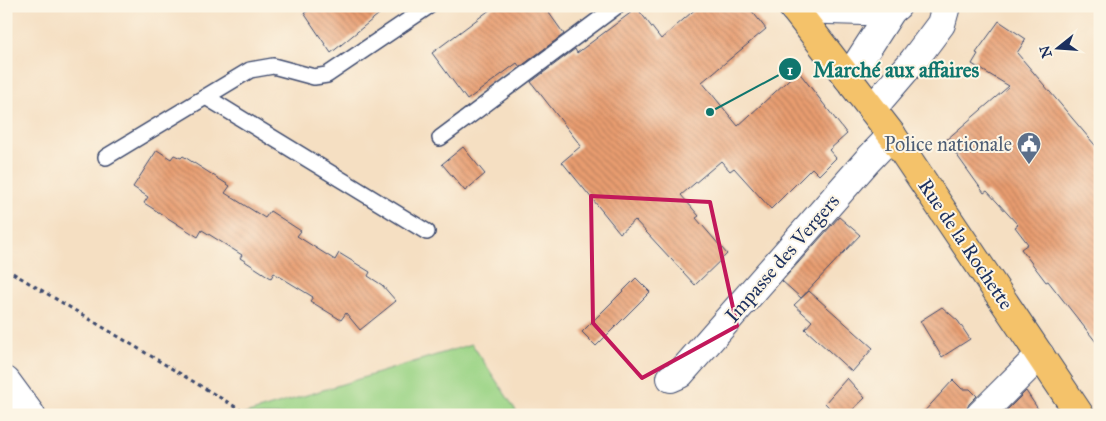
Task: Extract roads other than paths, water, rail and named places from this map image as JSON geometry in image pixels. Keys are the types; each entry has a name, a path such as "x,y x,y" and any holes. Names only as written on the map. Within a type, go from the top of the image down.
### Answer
{"main road":[{"name":"Rue de la Rochette","path":"793,8 892,135 1080,415"}],"street":[{"path":"872,109 914,60 941,24 946,6"},
{"path":"793,8 864,12 894,8"},
{"path":"848,78 894,8"},
{"name":"Impasse des Vergers","path":"671,378 680,374 892,135"},
{"path":"980,415 1040,355"},
{"path":"6,381 31,415"}],"lane":[{"path":"106,157 250,70 273,66 314,77 327,75 430,6"},
{"path":"440,138 617,6"},
{"path":"206,97 427,232"}],"place":[{"name":"Marché aux affaires","path":"710,112"},
{"name":"Police nationale","path":"1029,165"}]}
